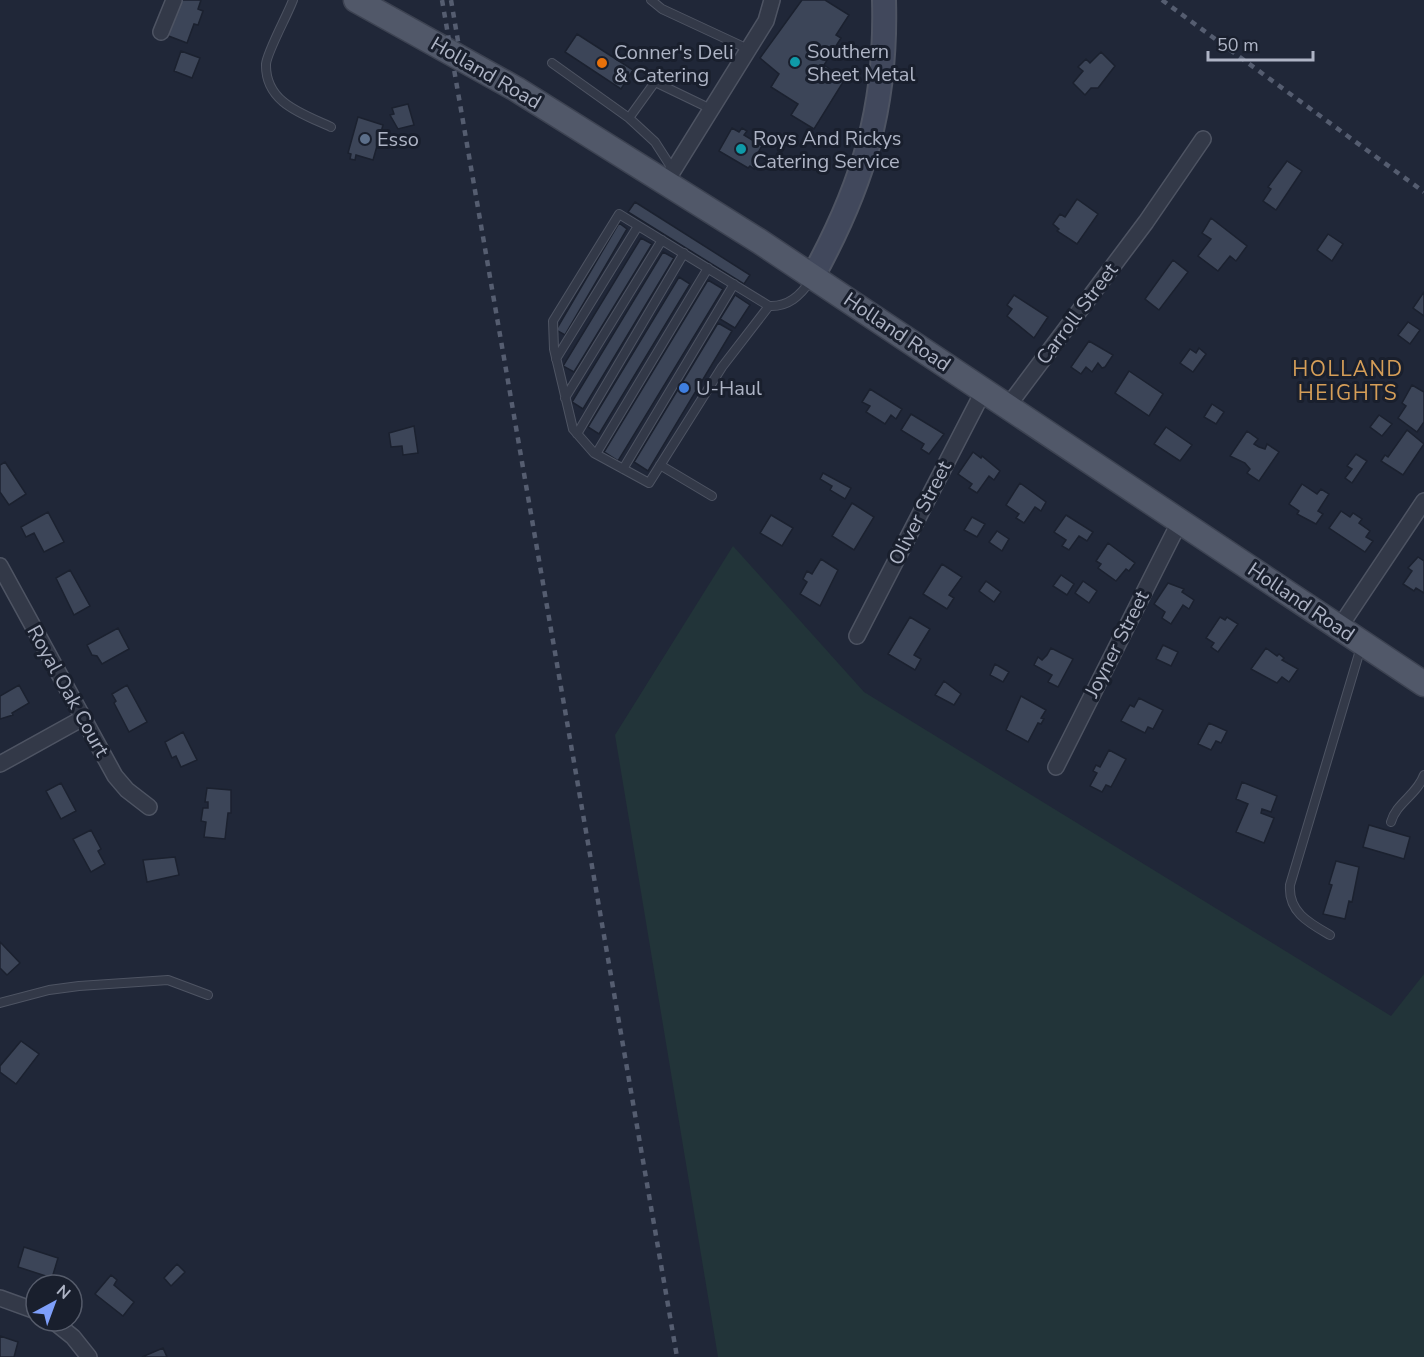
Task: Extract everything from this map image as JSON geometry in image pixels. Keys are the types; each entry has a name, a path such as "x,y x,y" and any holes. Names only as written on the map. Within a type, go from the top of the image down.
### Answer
{"main road":[{"name":"Holland Road","path":"356,0 670,176 813,276 1424,684"}],"street":[{"path":"161,32 174,0"},
{"path":"670,176 766,21 772,0"},
{"path":"813,276 838,230 865,161 883,69 884,0"},
{"name":"Carroll Street","path":"1008,406 1146,222 1203,139"},
{"name":"Oliver Street","path":"857,636 984,390"},
{"path":"1339,628 1424,501"},
{"name":"Joyner Street","path":"1056,767 1180,521"},
{"name":"Royal Oak Court","path":"0,566 115,776 127,790 149,807"},
{"path":"0,764 83,718"},
{"path":"0,1298 24,1307"},
{"path":"68,1333 89,1357"}],"lane":[{"path":"293,0 266,63 269,79 276,94 286,106 331,127"},
{"path":"651,0 662,9 748,49"},
{"path":"552,63 629,118 655,142 670,176"},
{"path":"629,118 655,82 711,109"},
{"path":"769,306 722,367 649,483 596,454 573,429 556,359 553,321 619,214 769,306 782,306 796,297 813,276"},
{"path":"556,359 638,226"},
{"path":"565,398 662,240"},
{"path":"577,434 684,253"},
{"path":"596,454 708,268"},
{"path":"623,469 734,284"},
{"path":"660,465 712,496"},
{"path":"1330,935 1297,912 1292,903 1290,885 1362,643"},
{"path":"1391,822 1398,807 1413,795 1424,776"},
{"path":"0,1003 49,990 168,980 208,994"}],"shaded area":[{"path":"733,546 864,692 1391,1016 1424,974 1424,1357 718,1357 615,735"}],"building":[{"path":"181,0 201,0 198,9 203,11 198,25 194,24 187,43 166,35"},
{"name":"Southern Sheet Metal","path":"802,0 825,0 849,15 836,35 841,38 824,65 845,79 814,129 791,115 798,104 771,87 779,74 760,58"},
{"path":"577,34 633,70 621,89 565,52"},
{"path":"181,51 200,58 192,78 174,71"},
{"path":"1101,52 1115,66 1098,88 1091,88 1085,95 1073,83 1083,71 1078,67 1086,59 1090,63"},
{"path":"408,104 414,125 398,129 390,115 394,114 392,108"},
{"name":"Esso","path":"358,117 383,125 373,160 356,155 355,160 350,159 351,154 348,153"},
{"name":"Roys And Rickys Catering Service","path":"732,128 739,132 742,128 747,131 744,135 762,146 756,156 759,158 754,169 750,166 748,168 719,151"},
{"path":"1287,161 1302,171 1276,210 1263,201 1271,189 1268,187"},
{"path":"1077,199 1098,214 1077,244 1057,231 1059,229 1053,224 1060,214 1065,217"},
{"path":"635,202 750,275 744,284 628,212"},
{"path":"1211,218 1247,246 1236,261 1230,256 1218,271 1198,256 1211,239 1202,233"},
{"path":"619,223 627,229 565,335 556,330"},
{"path":"1328,234 1343,244 1332,261 1317,250"},
{"path":"641,238 652,244 574,372 563,366"},
{"path":"663,252 674,258 583,409 572,402"},
{"path":"1173,260 1188,272 1159,310 1145,299"},
{"path":"679,277 690,284 599,434 588,427"},
{"path":"708,280 723,289 618,461 604,452"},
{"path":"1424,292 1424,316 1413,308"},
{"name":"U-Haul","path":"735,295 750,305 735,328 720,319"},
{"path":"1014,295 1048,317 1034,338 1007,316 1012,309 1007,305"},
{"path":"1408,322 1420,330 1410,344 1398,335"},
{"path":"718,323 732,331 648,471 634,462"},
{"path":"1089,341 1113,355 1105,367 1102,368 1098,363 1092,372 1086,367 1081,374 1071,367"},
{"path":"1199,348 1206,354 1193,372 1180,363 1190,349 1196,353"},
{"path":"1129,371 1163,394 1149,416 1115,393"},
{"path":"1412,385 1424,392 1424,422 1417,432 1398,418 1406,406 1402,403"},
{"path":"870,389 902,409 896,419 891,415 885,424 866,412 870,406 862,402"},
{"path":"1212,404 1224,412 1216,424 1204,417"},
{"path":"911,414 944,434 929,454 921,449 924,444 901,430"},
{"path":"1379,415 1392,424 1382,436 1370,427"},
{"path":"414,426 418,453 403,455 402,446 391,447 389,433"},
{"path":"1166,427 1192,445 1180,461 1154,444"},
{"path":"1407,430 1424,444 1403,475 1381,461 1385,455 1388,457"},
{"path":"1247,431 1258,439 1254,444 1265,449 1267,444 1279,452 1259,481 1247,473 1250,469 1245,463 1230,456"},
{"path":"973,452 981,458 982,456 1000,471 994,480 989,476 977,493 969,488 972,484 958,474"},
{"path":"1356,454 1367,461 1352,483 1345,478 1352,469 1347,466"},
{"path":"5,462 26,494 9,505 0,492 0,465"},
{"path":"823,473 851,488 845,499 830,490 832,486 820,479"},
{"path":"1020,483 1046,502 1041,511 1035,507 1024,523 1016,518 1019,514 1006,505"},
{"path":"1302,484 1317,494 1321,489 1329,494 1318,511 1323,514 1316,524 1297,514 1299,511 1289,504"},
{"path":"852,503 874,517 854,550 832,536"},
{"path":"1341,511 1350,517 1353,513 1362,519 1359,523 1370,531 1366,537 1373,541 1365,552 1329,528"},
{"path":"48,512 64,542 44,552 34,533 26,537 21,527"},
{"path":"771,515 793,528 782,546 760,533"},
{"path":"1066,515 1093,532 1087,541 1079,536 1069,550 1062,546 1066,540 1054,532"},
{"path":"972,517 985,524 977,537 964,530"},
{"path":"997,531 1009,539 1002,551 989,542"},
{"path":"1108,543 1135,563 1129,571 1126,569 1116,581 1098,568 1101,564 1096,561"},
{"path":"1418,557 1424,561 1424,593 1416,588 1414,591 1403,584 1412,571 1408,568"},
{"path":"821,559 838,570 820,606 800,594 807,582 803,579 807,571 812,574"},
{"path":"942,564 962,577 949,595 954,598 947,609 923,594"},
{"path":"70,570 90,606 74,615 56,578"},
{"path":"1061,575 1074,584 1067,595 1053,586"},
{"path":"986,581 1001,592 994,602 979,591"},
{"path":"1083,581 1097,591 1089,603 1075,593"},
{"path":"1168,583 1184,589 1182,592 1194,600 1189,609 1183,605 1171,624 1162,618 1165,612 1154,604"},
{"path":"910,617 930,629 914,655 921,659 915,670 888,654"},
{"path":"1220,617 1225,620 1227,617 1238,624 1218,652 1211,647 1214,643 1206,638"},
{"path":"118,628 129,649 102,664 97,656 92,655 87,645"},
{"path":"1163,645 1178,652 1171,666 1156,659"},
{"path":"1051,648 1073,659 1058,687 1048,682 1052,675 1034,665 1038,657 1042,660"},
{"path":"1266,648 1277,656 1279,654 1284,658 1282,660 1298,669 1289,682 1282,677 1277,683 1251,669"},
{"path":"995,664 1009,672 1003,682 990,675"},
{"path":"944,681 961,694 954,705 935,695"},
{"path":"19,685 29,703 12,713 13,715 0,719 0,696"},
{"path":"127,685 147,722 129,732 114,703 116,701 112,694"},
{"path":"1021,696 1046,710 1041,718 1044,719 1041,724 1038,723 1028,742 1006,730"},
{"path":"1139,698 1163,710 1153,729 1148,727 1145,733 1121,721 1130,705 1134,707"},
{"path":"1209,723 1227,731 1221,743 1216,741 1211,750 1198,744"},
{"path":"183,732 197,760 181,767 176,756 172,758 165,742"},
{"path":"1109,750 1126,759 1111,787 1106,785 1102,792 1090,786 1097,773 1093,771 1096,765 1100,767"},
{"path":"1242,782 1277,796 1271,812 1262,809 1261,813 1274,818 1264,843 1236,832 1248,804 1236,799"},
{"path":"61,783 76,811 61,819 46,791"},
{"path":"207,788 231,790 231,813 228,813 225,839 204,837 206,822 201,821 203,808 208,808 208,802 205,802"},
{"path":"1369,825 1410,837 1404,859 1363,847"},
{"path":"91,830 101,849 98,851 105,864 91,872 73,839"},
{"path":"175,857 179,875 147,882 143,860"},
{"path":"1336,861 1359,867 1352,902 1349,901 1345,919 1323,914 1332,885 1329,884"},
{"path":"0,942 20,963 7,975 0,968"},
{"path":"21,1041 39,1054 16,1084 0,1072 0,1066"},
{"path":"24,1247 58,1258 54,1273 37,1273 18,1267"},
{"path":"177,1264 185,1272 171,1286 164,1278"},
{"path":"111,1275 117,1280 114,1285 134,1302 123,1316 95,1294"},
{"path":"0,1336 18,1342 14,1357 0,1357"},
{"path":"163,1348 167,1357 142,1357"}],"railway":[{"path":"442,0 677,1357"},
{"path":"451,0 459,47"},
{"path":"1162,0 1424,192"}],"place":[{"name":"Southern Sheet Metal","path":"795,62"},
{"name":"Conner's Deli & Catering","path":"602,63"},
{"name":"Esso","path":"365,139"},
{"name":"Roys And Rickys Catering Service","path":"741,149"},
{"name":"U-Haul","path":"684,388"}],"district":[{"name":"HOLLAND HEIGHTS","path":"1348,381"}]}
